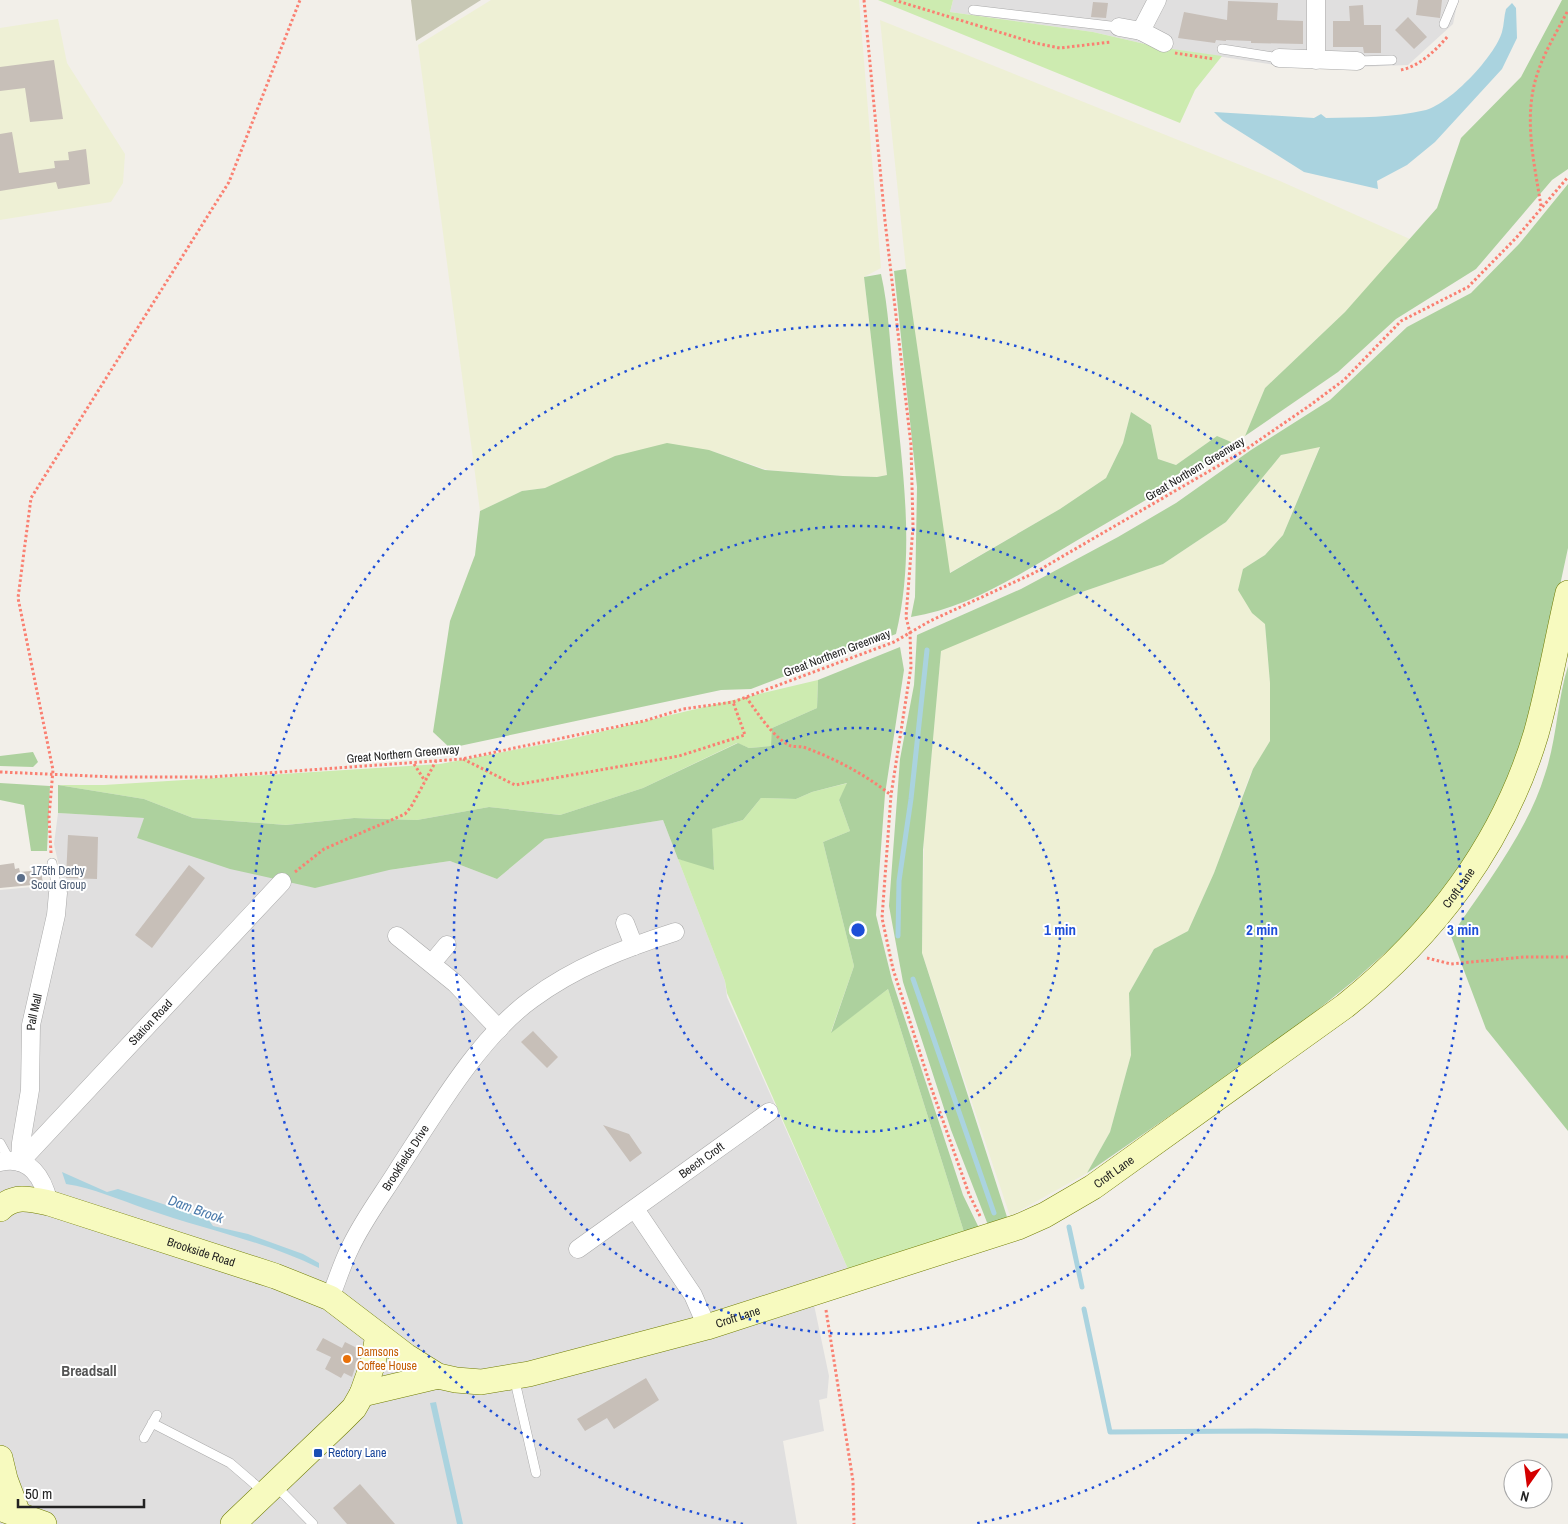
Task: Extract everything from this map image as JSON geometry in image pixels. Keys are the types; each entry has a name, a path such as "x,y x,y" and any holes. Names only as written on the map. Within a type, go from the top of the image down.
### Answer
{"street":[{"path":"1141,31 1157,0"},
{"path":"1316,0 1316,60"},
{"path":"1116,34 1141,31 1167,47"},
{"path":"1280,58 1357,61"},
{"name":"Croft Lane","path":"386,1340 438,1376 481,1382 514,1377 707,1327 989,1237 1045,1216 1093,1188 1345,1006 1383,976 1458,892 1484,851 1512,797 1536,733 1568,593"},
{"name":"Station Road","path":"10,1162 282,882"},
{"name":"Pall Mall","path":"10,1162 21,1143 30,1090 31,1025 56,915 58,893"},
{"path":"625,923 634,946"},
{"name":"Brookfields Drive","path":"330,1298 350,1248 387,1187 455,1084 499,1029 531,999 555,983 601,959 675,932"},
{"path":"397,936 432,963 499,1029"},
{"path":"432,963 446,945"},
{"name":"Beech Croft","path":"578,1249 769,1112"},
{"path":"10,1162 38,1173 49,1203"},
{"name":"Brookside Road","path":"2,1201 20,1198 49,1203 275,1276 330,1298 386,1340"},
{"path":"635,1209 693,1295 707,1327"},
{"path":"233,1524 341,1421 362,1394 373,1363 386,1340"},
{"path":"362,1394 438,1376"},
{"path":"0,1458 9,1511 44,1524"}],"lane":[{"path":"1444,24 1454,0"},
{"path":"973,10 1116,34"},
{"path":"1222,49 1280,58"},
{"path":"1357,61 1392,60"},
{"name":"Pall Mall","path":"52,863 58,893"},
{"path":"0,1143 10,1162"},
{"path":"514,1377 536,1473"},
{"path":"144,1438 157,1415"},
{"path":"152,1423 230,1464 270,1489 313,1524"}],"path":[{"path":"52,863 49,817 54,776 18,598 31,498 229,182 300,0"},
{"path":"864,0 885,221 911,445 913,527 906,617 910,633 911,667 891,795 882,918 893,969 969,1194 989,1237"},
{"path":"894,0 1035,43 1060,48 1116,34"},
{"path":"1541,207 1530,138 1532,102 1539,70 1568,10"},
{"path":"1395,71 1408,68 1435,50 1451,32"},
{"path":"1167,47 1185,56 1216,59"},
{"name":"Great Northern Greenway","path":"0,772 54,776 211,778 414,764 462,758 644,721 682,710 733,702 894,642 930,621 1034,573 1242,452 1344,380 1401,321 1468,287 1516,238 1568,177"},
{"path":"746,697 768,726 790,746 804,747 836,762 872,780 891,795"},
{"path":"462,758 515,785 679,756 745,735 733,702"},
{"path":"282,882 324,849 405,814 411,807 436,761"},
{"path":"414,764 426,781"},
{"path":"1404,953 1451,964 1524,957 1568,957"},
{"path":"821,1290 853,1481 854,1524"}],"shaded area":[{"path":"411,0 481,0 416,41"},
{"path":"491,0 859,0 881,268 864,277 887,475 877,477 843,476 768,470 712,451 545,488 522,491 480,511 418,45"},
{"path":"953,0 1458,0 1453,24 1408,65 1357,67 1275,65 1158,47 1093,32 950,12"},
{"path":"58,19 67,63 125,154 123,183 111,202 0,220 0,28"},
{"path":"880,20 1280,181 1412,240 1345,312 1265,388 1245,436 1236,444 1217,436 1176,465 1158,459 1151,425 1131,412 1123,443 1106,478 1060,509 949,573 906,269"},
{"path":"1320,446 1283,535 1265,555 1243,569 1252,612 1265,623 1270,683 1270,741 1250,775 1214,873 1188,931 1154,949 1129,993 1131,1055 1110,1132 1087,1173 1010,1216 922,953 924,838 941,650 1079,593 1163,564 1226,522 1281,455"},
{"path":"58,813 145,818 137,838 389,870 450,861 497,879 545,839 663,820 725,981 727,997 848,1269 809,1281 829,1376 827,1398 819,1400 824,1431 783,1441 797,1524 0,1524 0,890 63,884 54,844"}],"green space":[{"path":"878,0 953,0 950,12 1093,32 1158,47 1222,56 1195,90 1180,123"},
{"path":"1562,0 1568,0 1568,169 1552,180 1476,269 1396,319 1338,372 1245,436 1265,388 1345,312 1437,208 1461,138 1521,77"},
{"path":"1568,184 1568,548 1529,730 1476,848 1412,929 1356,979 1285,1036 1087,1173 1110,1132 1131,1055 1129,993 1154,949 1188,931 1214,873 1253,769 1270,741 1270,683 1265,624 1252,613 1238,590 1243,569 1265,555 1283,535 1320,447 1281,455 1226,522 1163,564 1079,593 941,651 923,850 922,953 1008,1220 988,1225 951,1130 903,982 889,906 900,759 914,685 917,635 1021,589 1118,537 1176,503 1251,450 1330,400 1407,327 1471,293 1519,244"},
{"path":"906,269 950,573 1060,509 1106,478 1123,443 1131,412 1151,425 1158,459 1176,465 1217,436 1236,444 1157,494 996,587 954,606 911,617 915,597 917,487 894,271"},
{"path":"881,274 888,314 906,509 905,572 896,634 751,689 721,690 450,748 433,732 450,621 475,555 480,511 522,491 545,488 615,456 667,443 709,450 765,470 843,476 877,477 887,475 864,277"},
{"path":"900,647 904,670 885,794 876,915 892,980 963,1195 979,1228 964,1232 888,989 831,1033 854,966 823,842 850,831 839,800 847,783 812,792 796,799 761,798 743,820 712,829 714,870 678,859 663,820 545,839 497,879 450,861 389,870 315,888 230,869 137,838 144,818 58,813 58,785 144,799 193,818 286,825 354,818 417,820 489,807 560,815 643,788 738,743 749,748 771,746 772,728 817,708 818,680"},
{"path":"1568,666 1568,1131 1486,1029 1451,936 1504,858 1528,816 1549,761 1561,693"},
{"path":"818,680 817,708 772,728 772,746 749,748 737,743 643,788 560,815 489,807 417,820 354,818 286,825 193,818 144,799 58,785 104,785 440,764 566,740"},
{"path":"33,752 38,762 33,767 0,766 0,756"},
{"path":"0,783 50,786 47,851 31,851 24,805 0,800"},
{"path":"848,783 839,800 850,831 823,842 854,966 831,1032 888,989 964,1232 848,1269 727,993 725,981 678,859 714,867 711,829 743,820 761,798 796,799 812,792"}],"water":[{"path":"1512,3 1516,8 1517,38 1502,69 1435,142 1407,165 1377,181 1378,189 1304,172 1223,121 1214,112 1314,118 1321,114 1326,118 1389,116 1426,110 1436,106 1459,89 1491,53 1502,32 1506,9"},
{"path":"62,1172 107,1192 118,1189 208,1219 213,1226 248,1234 303,1254 319,1263 319,1268 277,1250 96,1191 66,1184"},
{"path":"436,1402 463,1524 457,1524 430,1403"}],"building":[{"path":"1418,0 1442,0 1440,18 1416,15"},
{"path":"1228,1 1278,3 1277,20 1303,21 1303,44 1251,43 1251,41 1226,40 1216,40 1215,43 1178,38 1184,12 1227,20"},
{"path":"1093,2 1108,3 1106,18 1091,17"},
{"path":"1363,5 1364,25 1381,25 1381,53 1364,53 1363,47 1333,47 1333,21 1350,21 1349,6"},
{"path":"1408,17 1427,37 1414,49 1395,30"},
{"path":"54,60 63,119 30,122 25,88 0,91 0,67"},
{"path":"12,132 19,173 55,168 54,161 69,160 68,152 86,149 90,184 58,189 56,182 0,191 0,134"},
{"path":"68,835 98,837 97,879 66,878"},
{"name":"175th Derby Scout Group","path":"14,863 15,869 19,868 20,872 41,870 43,884 0,888 0,865"},
{"path":"189,865 205,878 152,948 135,935"},
{"path":"533,1031 558,1057 547,1068 521,1042"},
{"path":"603,1125 629,1134 642,1153 630,1162"},
{"name":"Damsons Coffee House","path":"323,1338 342,1348 345,1342 361,1350 352,1377 344,1373 341,1378 325,1369 331,1357 316,1350"},
{"path":"646,1378 659,1400 614,1429 607,1418 585,1431 577,1419"},
{"path":"360,1484 395,1524 347,1524 333,1508"}],"waterway":[{"path":"898,936 899,881 911,799 927,650"},
{"path":"913,979 994,1213"},
{"path":"1069,1227 1082,1287"},
{"path":"1084,1309 1110,1432 1255,1431 1568,1436"}],"place":[{"name":"175th Derby Scout Group","path":"21,878"},
{"name":"Damsons Coffee House","path":"347,1359"},
{"name":"Rectory Lane","path":"318,1453"}],"district":[{"name":"Breadsall","path":"89,1371"}],"water label":[{"name":"Dam Brook","path":"196,1209"}]}
